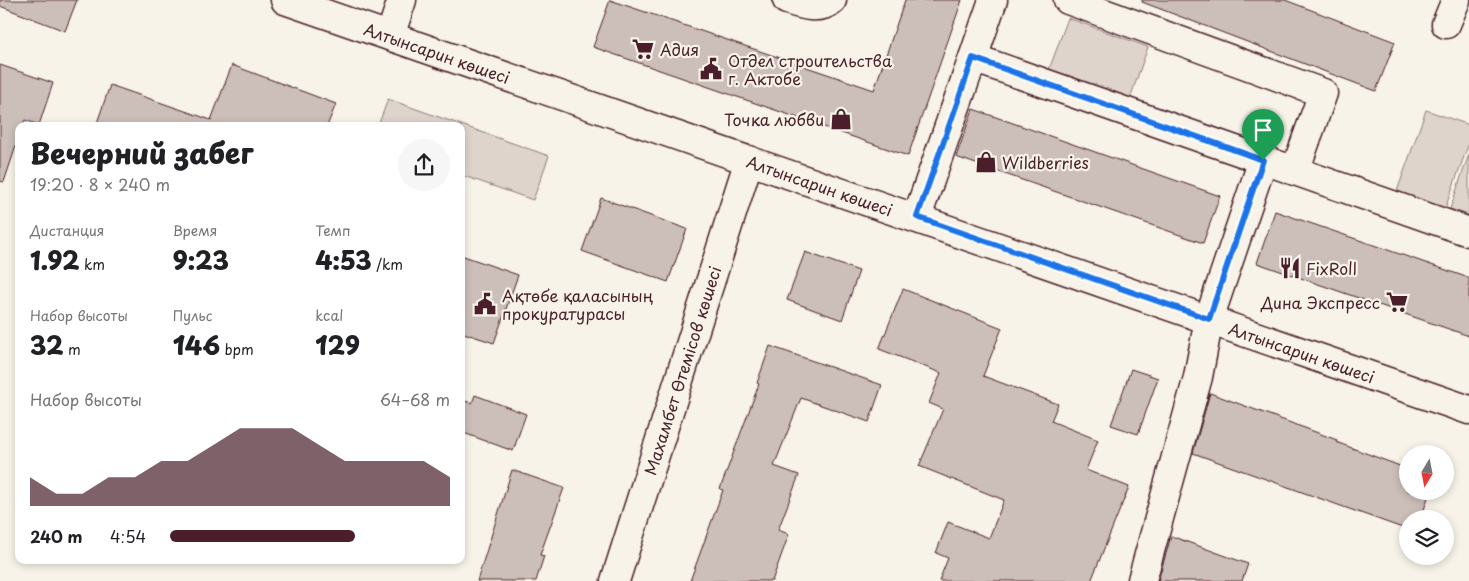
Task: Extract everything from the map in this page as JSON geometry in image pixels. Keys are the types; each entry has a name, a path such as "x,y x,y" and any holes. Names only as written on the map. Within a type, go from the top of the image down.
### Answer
{"street":[{"name":"Алтынсарин көшесі","path":"285,0 917,217 1469,410"},
{"path":"390,36 402,0"},
{"path":"787,0 814,6 829,3 832,0"},
{"path":"917,217 993,0"},
{"path":"1068,0 1323,93 1295,171"},
{"path":"973,58 1469,232"},
{"name":"Махамбет Өтемісов көшесі","path":"615,581 749,160"},
{"path":"1142,580 1198,377 1209,319 1263,160"}],"shaded area":[{"path":"1068,18 1148,47 1127,107 1046,78"},
{"path":"388,99 453,122 379,122"},
{"path":"1426,110 1469,125 1469,143 1444,211 1396,194"},
{"path":"465,126 549,156 533,200 465,176"},
{"path":"1469,154 1469,215 1450,209"}],"building":[{"path":"0,0 77,0 65,31 0,6"},
{"path":"610,0 874,90 905,0 962,0 908,156 593,47"},
{"path":"1142,0 1285,0 1395,42 1376,91 1142,2"},
{"path":"0,65 53,83 40,122 25,120 24,122 15,122 15,149 4,182 0,181"},
{"path":"232,65 336,104 329,122 97,122 110,85 211,120"},
{"path":"973,109 1220,196 1203,243 956,157"},
{"path":"601,198 687,229 668,282 582,251"},
{"path":"1275,211 1469,278 1469,336 1257,263"},
{"path":"805,252 859,271 842,320 787,300"},
{"name":"Ақтөбе қаласының прокуратурасы","path":"465,256 518,275 494,343 465,333"},
{"path":"903,289 1002,328 983,376 1058,404 1051,421 1098,440 1086,470 1129,487 1091,581 939,581 948,558 936,553 948,522 989,538 1004,500 919,466 943,409 929,403 941,373 879,349"},
{"path":"770,346 882,385 869,422 801,398 774,466 799,475 778,530 789,534 772,581 690,581 723,490 720,489 759,384 757,383"},
{"path":"1131,369 1158,378 1138,434 1111,425"},
{"path":"1210,393 1337,440 1336,442 1399,466 1399,500 1427,500 1424,510 1399,510 1399,527 1193,453"},
{"path":"475,395 526,414 513,451 465,433 465,401 472,403"},
{"path":"512,470 564,488 540,555 544,556 536,581 477,581"},
{"path":"1171,536 1248,564 1242,581 1158,581"}],"place":[{"name":"Адия","path":"643,49"},
{"name":"Отдел строительства г. Актобе","path":"711,69"},
{"name":"Точка любви","path":"841,119"},
{"name":"Wildberries","path":"986,162"},
{"name":"FixRoll","path":"1290,268"},
{"name":"Дина Экспресс","path":"1397,302"},
{"name":"Ақтөбе қаласының прокуратурасы","path":"485,304"}],"route":[{"path":"973,58 1263,160 1209,319 917,217 973,58"}]}
